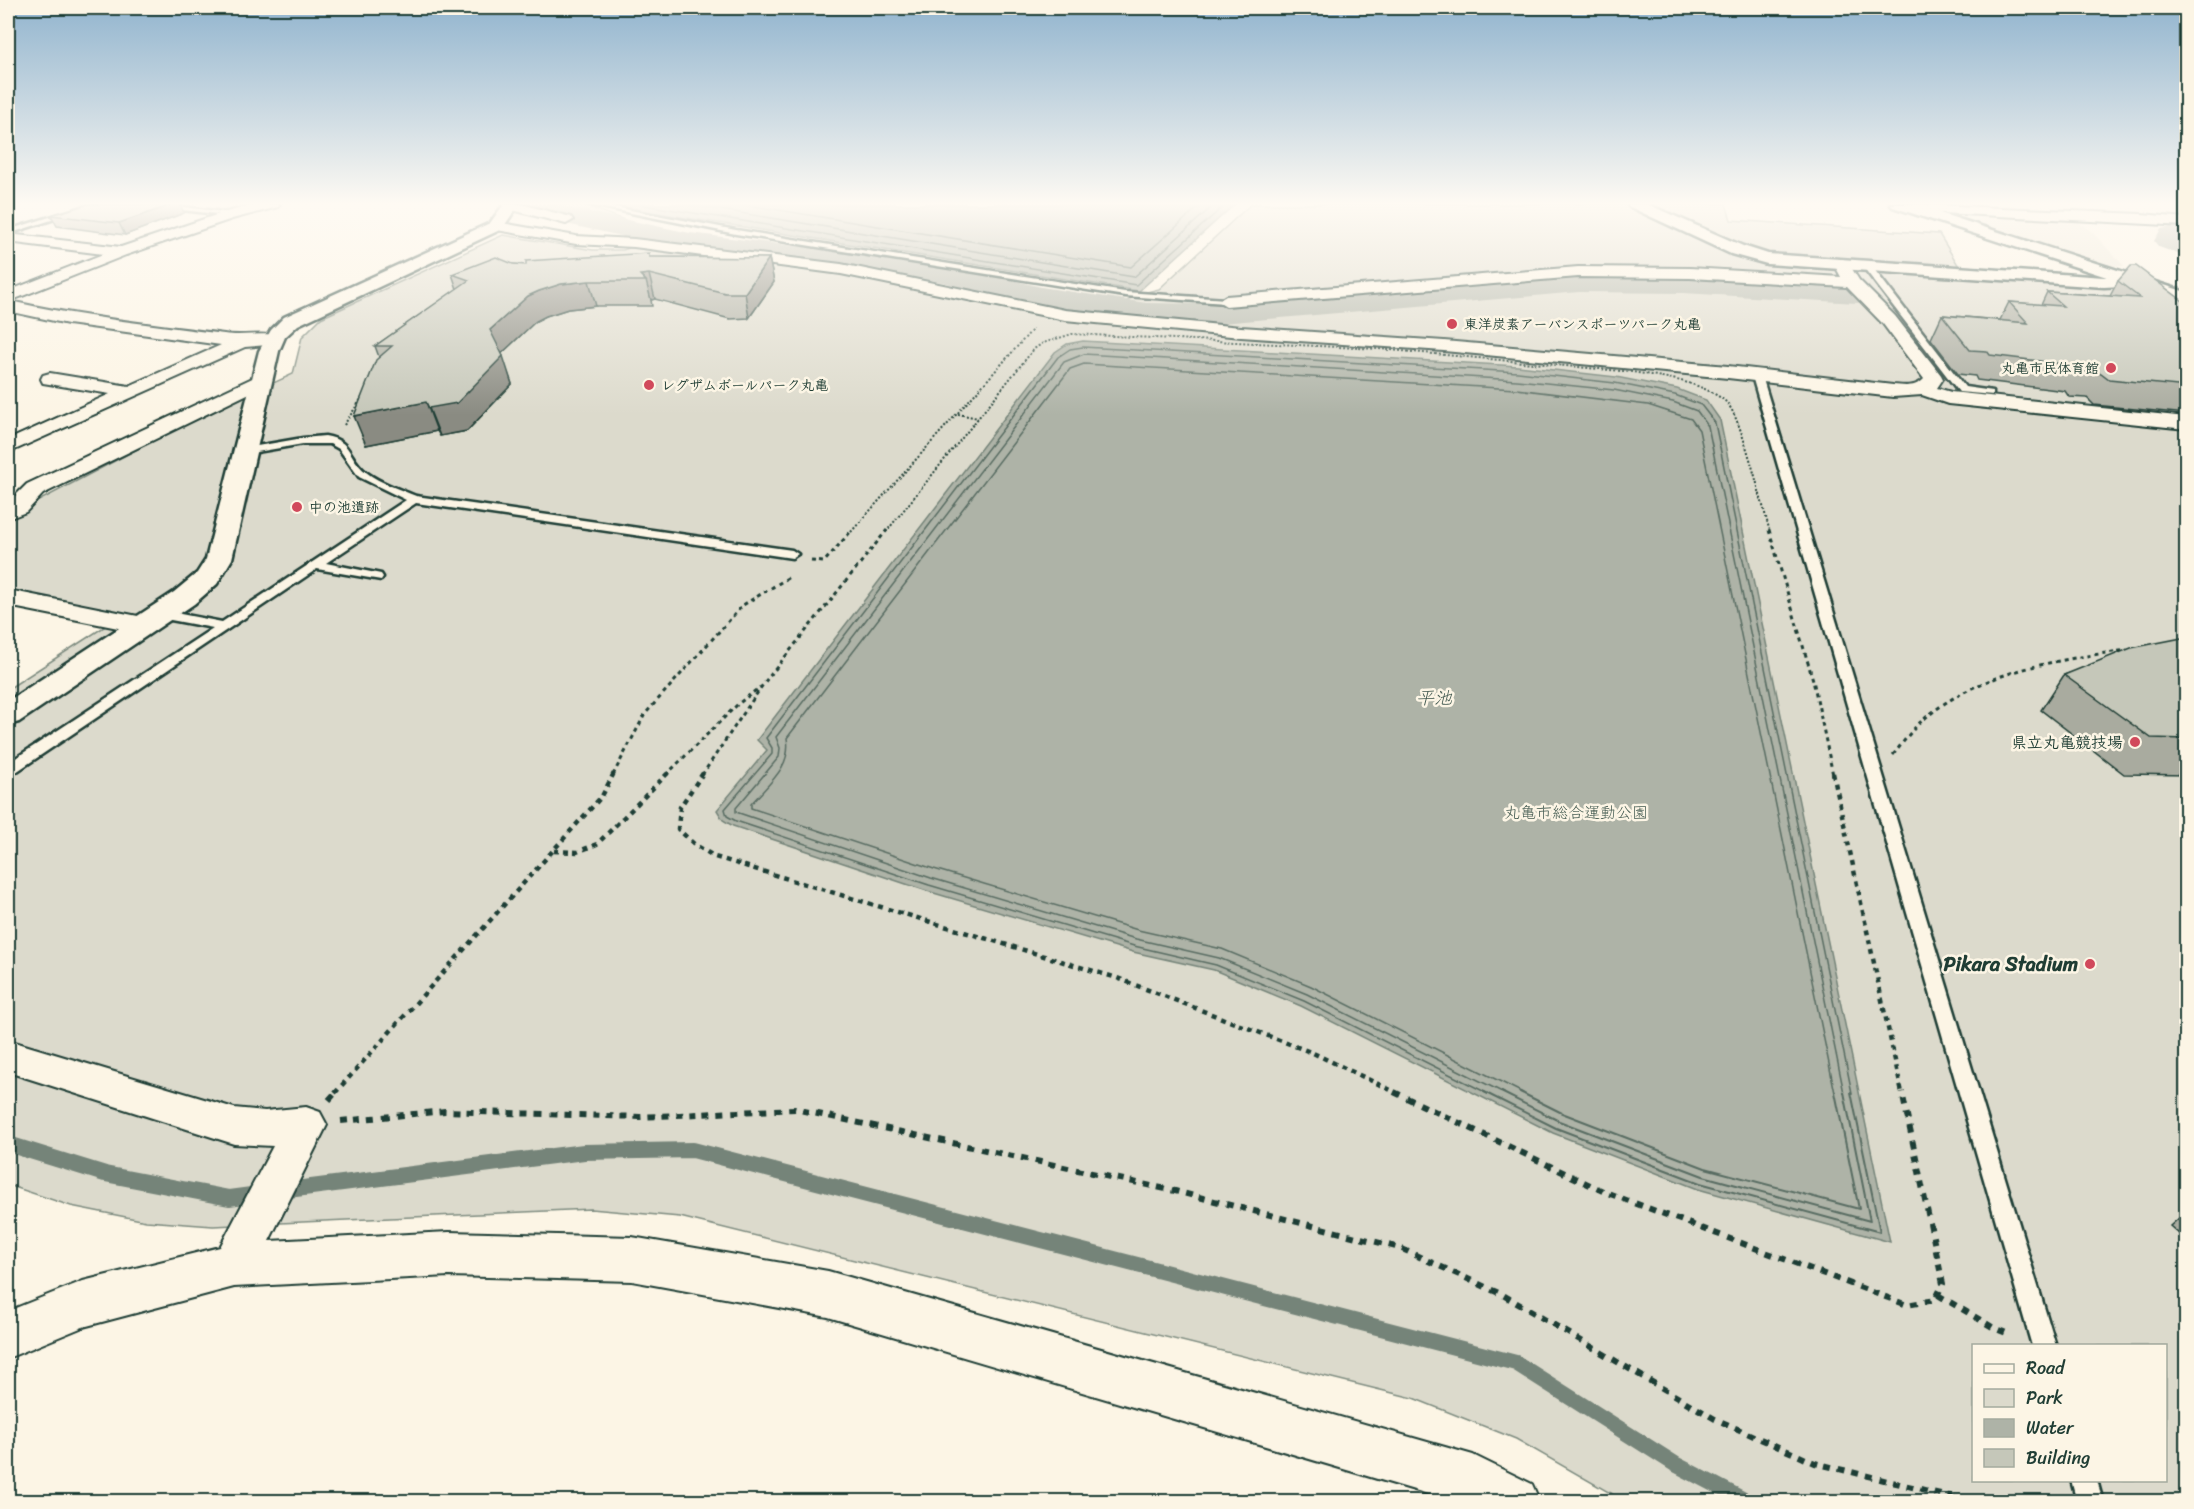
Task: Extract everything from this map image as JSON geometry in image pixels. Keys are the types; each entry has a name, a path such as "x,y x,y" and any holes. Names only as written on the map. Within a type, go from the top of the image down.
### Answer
{"street":[{"path":"8,297 65,274"},
{"path":"8,714 152,620 184,598 207,578 219,559 273,340 291,321 392,274"},
{"path":"868,274 1055,313 1241,332 1444,346 1893,391 1922,389 1930,386 1934,379 1889,320 1852,282 1848,274"},
{"path":"1226,301 1530,274"},
{"path":"1698,274 1852,282"},
{"path":"1992,274 2104,282 2135,281"},
{"path":"2115,274 2187,298"},
{"path":"1226,301 1242,322 1241,332"},
{"path":"8,306 68,319 242,342 273,340"},
{"path":"8,447 242,342"},
{"path":"50,379 132,392"},
{"path":"8,512 18,507 35,489 263,379"},
{"path":"1922,389 1948,398 2187,423"},
{"path":"8,598 152,620"},
{"path":"8,1056 234,1126 266,1129 306,1125"},
{"path":"234,1266 306,1125"},
{"path":"8,1334 83,1304 234,1266 449,1254 632,1259 828,1294 1473,1481 1514,1502"}],"lane":[{"path":"1002,274 1125,294 1226,301"},
{"path":"1873,274 1962,390 1989,393"},
{"path":"1757,376 2043,1344"},
{"path":"245,451 320,439 335,441 348,452 354,467 363,475 382,487 414,499 792,554"},
{"path":"8,770 414,499"},
{"path":"315,565 377,577"},
{"path":"152,620 224,626"},
{"path":"2085,1482 2090,1502"}],"path":[{"path":"792,554 804,560 824,562 1041,321 1055,313"},
{"path":"1072,334 1390,350 1632,372 1692,384 1727,402 1739,427 1813,680 1943,1284 1938,1295 1935,1300 1907,1305 1605,1191 1313,1053 1118,978 715,857 694,844 678,829 680,807 764,683 1034,349 1043,343 1072,334"},
{"path":"335,441 363,396"},
{"path":"957,414 978,418"},
{"path":"306,1125 602,796 645,714 743,605 793,575 804,560"},
{"path":"1876,777 1924,718 1963,690 2014,671 2082,656 2133,650"},
{"path":"553,850 577,852 597,844 738,704 764,683"},
{"path":"306,1125 445,1111 640,1117 795,1109 1175,1191 1400,1248 1503,1295 1715,1419 1815,1463 1973,1502"},
{"path":"1938,1295 1994,1328 2016,1337"}],"green space":[{"name":"丸亀市総合運動公園","path":"417,274 926,274 972,284 1120,306 1135,295 1159,289 1175,274 1964,274 2124,284 2186,333 2186,1501 1624,1501 1516,1439 1413,1398 680,1217 591,1209 213,1226 146,1221 71,1206 8,1185 8,689 121,616 8,590 8,517 189,422 293,374 302,337 321,318"}],"water":[{"path":"1036,274 1157,274 1139,291"},
{"name":"平池","path":"1083,341 1518,366 1616,377 1677,389 1706,400 1720,420 1890,1242 1698,1189 1553,1133 1301,1006 1214,970 1133,952 927,891 733,826 723,820 717,810 767,750 757,740 1055,352 1067,344"}],"building":[{"path":"453,274 645,274 640,275 646,281 589,281 561,284 528,296 490,330 503,356 457,403 429,408 426,402 354,416 376,360 392,346 375,346 469,280"},
{"path":"651,274 758,274 745,293 725,293"},
{"path":"2124,274 2147,274 2187,304 2187,387 2109,379 2101,373 2083,371 2079,366 1990,355 1987,351 1970,350 1942,315 2028,323 2009,302 2063,306 2047,292 2140,298 2118,281"},
{"path":"2187,637 2187,739 2151,738 2064,675 2131,648"}],"waterway":[{"path":"948,274 1042,297 1146,313 1210,314 1579,282 1683,283 1857,293"},
{"path":"8,1144 105,1174 229,1198 259,1194"},
{"path":"280,1191 584,1152 693,1150 1516,1363 1675,1464 1748,1502"}],"place":[{"name":"東洋炭素アーバンスポーツパーク丸亀","path":"1452,324"},
{"name":"丸亀市民体育館","path":"2111,368"},
{"name":"レグザムボールパーク丸亀","path":"649,385"},
{"name":"中の池遺跡","path":"297,507"},
{"name":"県立丸亀競技場","path":"2135,742"},
{"name":"Pikara Stadium","path":"2090,964"}]}
